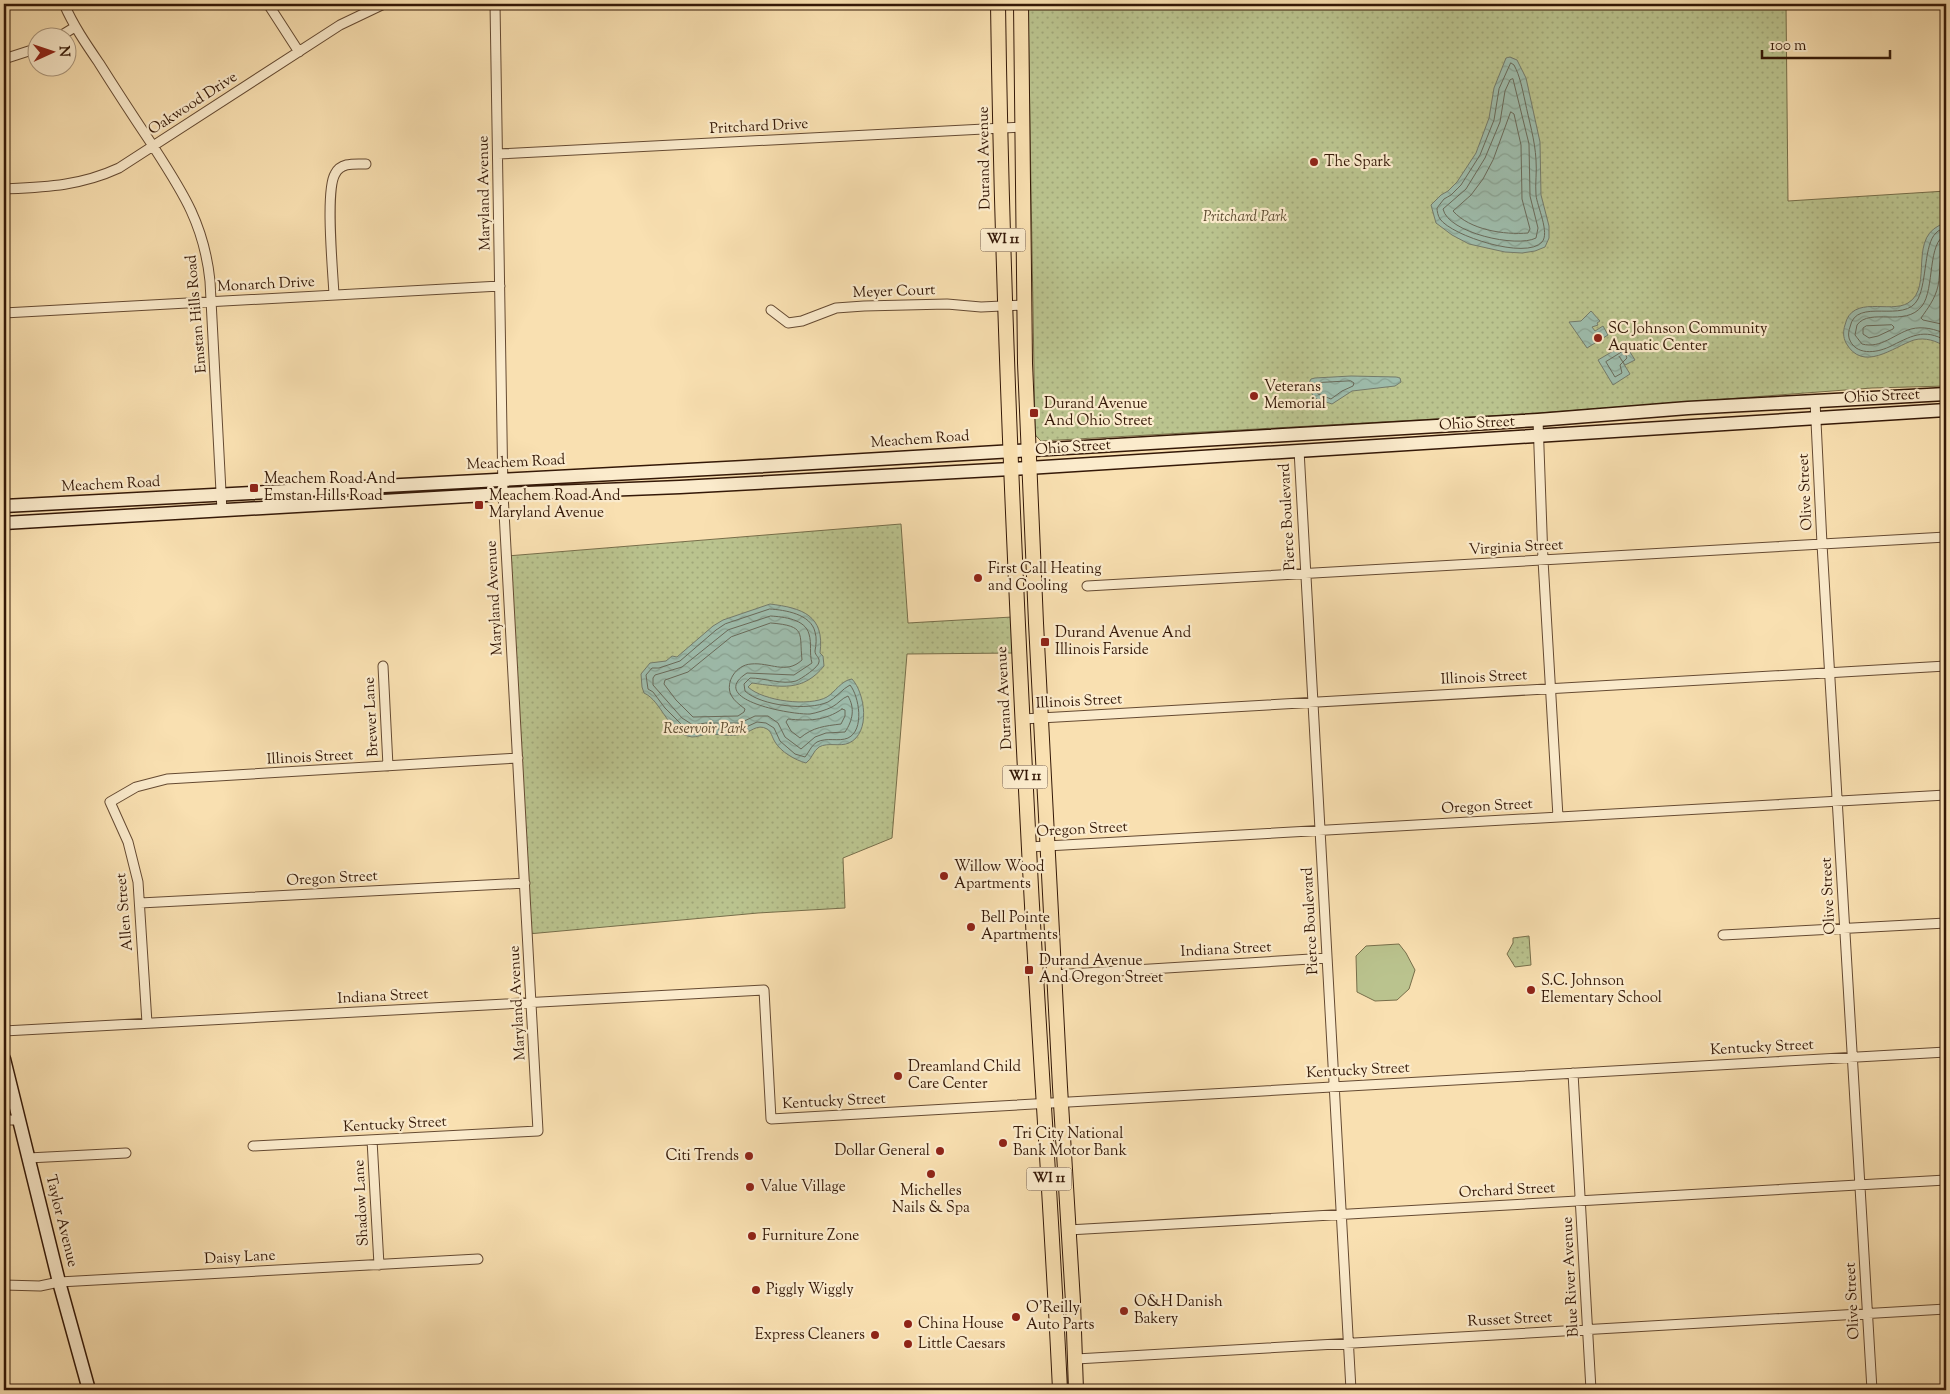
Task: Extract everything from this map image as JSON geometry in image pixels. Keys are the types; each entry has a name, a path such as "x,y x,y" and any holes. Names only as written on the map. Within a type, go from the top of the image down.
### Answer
{"main road":[{"name":"Durand Avenue","path":"998,4 1004,306 1022,719 1060,1390"},
{"name":"WI 11","path":"1021,4 1024,305 1029,449 1041,718 1076,1359 1076,1390"},
{"path":"1058,1335 1063,1340 1069,1357 1076,1359"}],"street":[{"name":"Emstan Hills Road","path":"64,4 75,27 188,201 201,232 208,265 211,302 222,511"},
{"path":"268,4 299,52"},
{"name":"Oakwood Drive","path":"4,189 64,186 92,179 119,168 340,25 384,4"},
{"name":"Maryland Avenue","path":"495,4 503,494 538,1131"},
{"path":"4,59 28,51"},
{"name":"Pritchard Drive","path":"498,154 1022,127"},
{"path":"334,295 330,192 334,174 341,167 351,164 366,164"},
{"name":"Monarch Drive","path":"4,313 500,286"},
{"name":"Meyer Court","path":"771,310 788,323 802,321 836,308 947,304 981,307 1024,305"},
{"name":"Ohio Street","path":"1029,449 1538,420 1688,408 1946,394"},
{"name":"Olive Street","path":"1815,401 1872,1390"},
{"name":"Ohio Street","path":"1011,469 1946,410"},
{"path":"1538,420 1543,560 1558,816"},
{"name":"Meachem Road","path":"4,506 746,467 1029,449"},
{"name":"Pierce Boulevard","path":"1299,450 1351,1390"},
{"path":"867,460 868,477"},
{"path":"746,467 747,483"},
{"name":"Meachem Road","path":"4,523 503,494 616,490 1011,469"},
{"path":"615,474 616,490"},
{"path":"355,488 356,503"},
{"path":"106,502 106,517"},
{"name":"Virginia Street","path":"1086,586 1946,537"},
{"name":"Brewer Lane","path":"383,666 388,766"},
{"name":"Illinois Street","path":"1022,719 1946,666"},
{"name":"Illinois Street","path":"110,802 136,787 167,780 518,758"},
{"name":"Oregon Street","path":"1029,847 1946,794"},
{"name":"Allen Street","path":"110,802 121,823 138,882 147,1023"},
{"name":"Oregon Street","path":"140,903 525,883"},
{"path":"1723,935 1946,923"},
{"name":"Indiana Street","path":"1037,976 1327,958"},
{"name":"Indiana Street","path":"4,1031 764,990 771,1119"},
{"name":"Kentucky Street","path":"771,1119 1946,1052"},
{"name":"Taylor Avenue","path":"4,1059 89,1390"},
{"name":"Blue River Avenue","path":"1572,1073 1591,1390"},
{"path":"4,1120 19,1120"},
{"name":"Kentucky Street","path":"253,1146 538,1131"},
{"name":"Shadow Lane","path":"372,1140 379,1265"},
{"path":"28,1158 126,1153"},
{"name":"Orchard Street","path":"1068,1230 1946,1180"},
{"name":"Daisy Lane","path":"4,1285 40,1286 60,1282 478,1259"},
{"name":"Russet Street","path":"1076,1359 1946,1309"}],"green space":[{"name":"Pritchard Park","path":"1028,4 1786,4 1788,201 1946,191 1946,386 1872,388 1526,414 1041,441 1035,432"},
{"name":"Reservoir Park","path":"901,524 908,623 1012,617 1015,653 907,654 892,838 843,858 845,908 758,913 528,934 507,556"},
{"path":"1529,936 1531,965 1515,967 1507,954 1513,943 1513,938"},
{"path":"1399,944 1415,970 1409,989 1397,1000 1375,1001 1357,992 1356,956 1366,946"}],"water":[{"path":"1510,57 1517,60 1526,78 1540,142 1541,195 1549,226 1549,238 1545,247 1522,253 1505,252 1469,244 1452,235 1436,223 1431,205 1457,182 1476,153 1489,118 1494,88 1506,58"},
{"path":"1946,223 1946,347 1931,340 1918,339 1888,352 1869,357 1853,352 1846,343 1844,336 1844,327 1849,316 1855,310 1863,307 1892,307 1908,303 1916,295 1920,285 1923,249 1927,238 1934,229"},
{"path":"1591,311 1600,321 1597,323 1598,325 1592,327 1595,331 1603,326 1608,335 1587,348 1569,322 1581,321"},
{"path":"1625,344 1635,360 1625,365 1619,356 1630,374 1613,385 1598,360"},
{"path":"1351,376 1396,377 1400,378 1401,382 1395,386 1352,391 1332,404 1314,398 1308,385 1311,379 1315,378"},
{"path":"770,604 801,611 815,622 819,630 821,640 820,653 823,656 824,666 808,680 800,684 773,686 752,683 748,687 764,696 775,699 809,702 827,697 842,684 852,679 857,685 863,703 863,722 861,731 856,738 845,744 819,747 806,763 793,758 785,752 775,742 770,731 763,727 734,735 707,734 692,737 684,735 671,724 656,703 644,693 642,687 641,674 650,663 666,661 672,656 677,657 713,626 723,620"}],"place":[{"name":"The Spark","path":"1314,162"},
{"name":"SC Johnson Community Aquatic Center","path":"1598,338"},
{"name":"Veterans Memorial","path":"1254,396"},
{"name":"Durand Avenue And Ohio Street","path":"1034,413"},
{"name":"Meachem Road And Emstan Hills Road","path":"254,488"},
{"name":"Meachem Road And Maryland Avenue","path":"479,505"},
{"name":"First Call Heating and Cooling","path":"978,578"},
{"name":"Durand Avenue And Illinois Farside","path":"1045,642"},
{"name":"Willow Wood Apartments","path":"944,876"},
{"name":"Bell Pointe Apartments","path":"971,927"},
{"name":"Durand Avenue And Oregon Street","path":"1029,970"},
{"name":"S.C. Johnson Elementary School","path":"1531,990"},
{"name":"Dreamland Child Care Center","path":"898,1076"},
{"name":"Tri City National Bank Motor Bank","path":"1003,1143"},
{"name":"Dollar General","path":"940,1151"},
{"name":"Citi Trends","path":"749,1156"},
{"name":"Michelles Nails & Spa","path":"931,1174"},
{"name":"Value Village","path":"750,1187"},
{"name":"Furniture Zone","path":"752,1236"},
{"name":"Piggly Wiggly","path":"756,1290"},
{"name":"O&H Danish Bakery","path":"1124,1311"},
{"name":"O'Reilly Auto Parts","path":"1016,1317"},
{"name":"China House","path":"908,1324"},
{"name":"Express Cleaners","path":"875,1335"},
{"name":"Little Caesars","path":"908,1344"}]}
